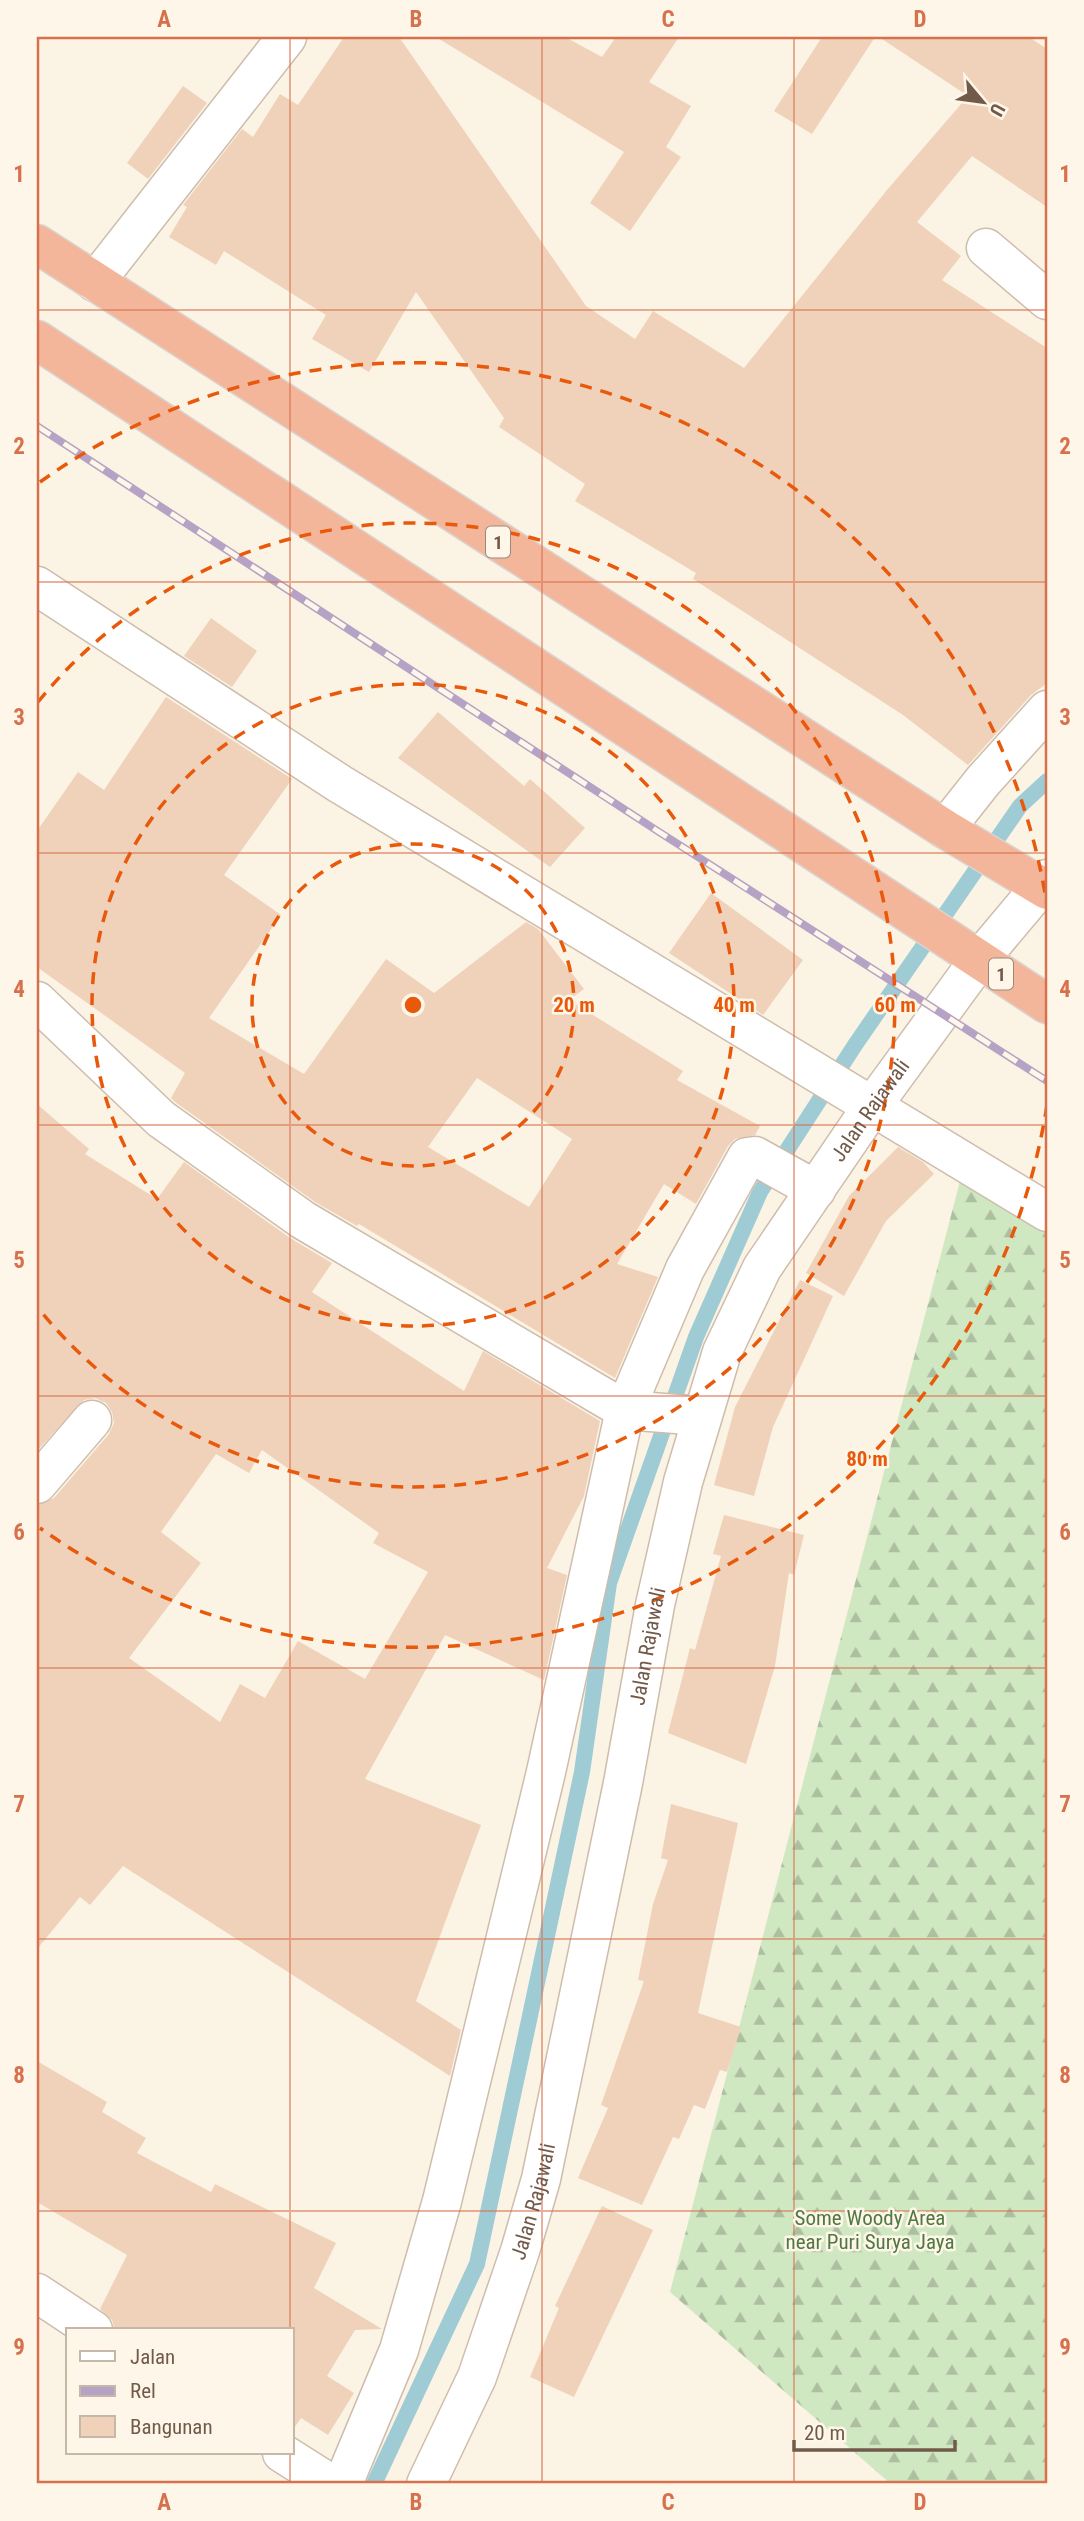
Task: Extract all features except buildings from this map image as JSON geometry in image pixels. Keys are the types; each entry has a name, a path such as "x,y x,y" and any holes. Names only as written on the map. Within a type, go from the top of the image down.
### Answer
{"highway":[{"name":"1","path":"37,244 953,833 1039,882"},
{"name":"1","path":"37,340 1047,1004"}],"street":[{"path":"95,282 287,37"},
{"path":"986,248 1047,300"},
{"path":"37,586 340,783 1047,1212"},
{"path":"953,833 982,781 1047,710"},
{"name":"Jalan Rajawali","path":"426,2484 477,2377 520,2251 541,2179 623,1783 655,1605 698,1415 722,1352 762,1268 810,1187 967,952 1039,882"},
{"path":"37,1001 161,1119 303,1220 635,1411 698,1415"},
{"path":"343,2484 399,2350 442,2201 635,1411 685,1269 747,1157 755,1156 810,1187"},
{"path":"37,1484 92,1420"},
{"path":"37,2293 90,2328"},
{"path":"284,2454 331,2484"}],"green space":[{"name":"Some Woody Area near Puri Surya Jaya","path":"965,1162 1047,1215 1047,2484 891,2484 670,2292"}],"waterway":[{"path":"374,2484 477,2264 582,1772 609,1583 696,1337 760,1192 855,1045 1020,806 1047,781"}],"railway":[{"path":"37,426 656,830 1047,1081"}]}
